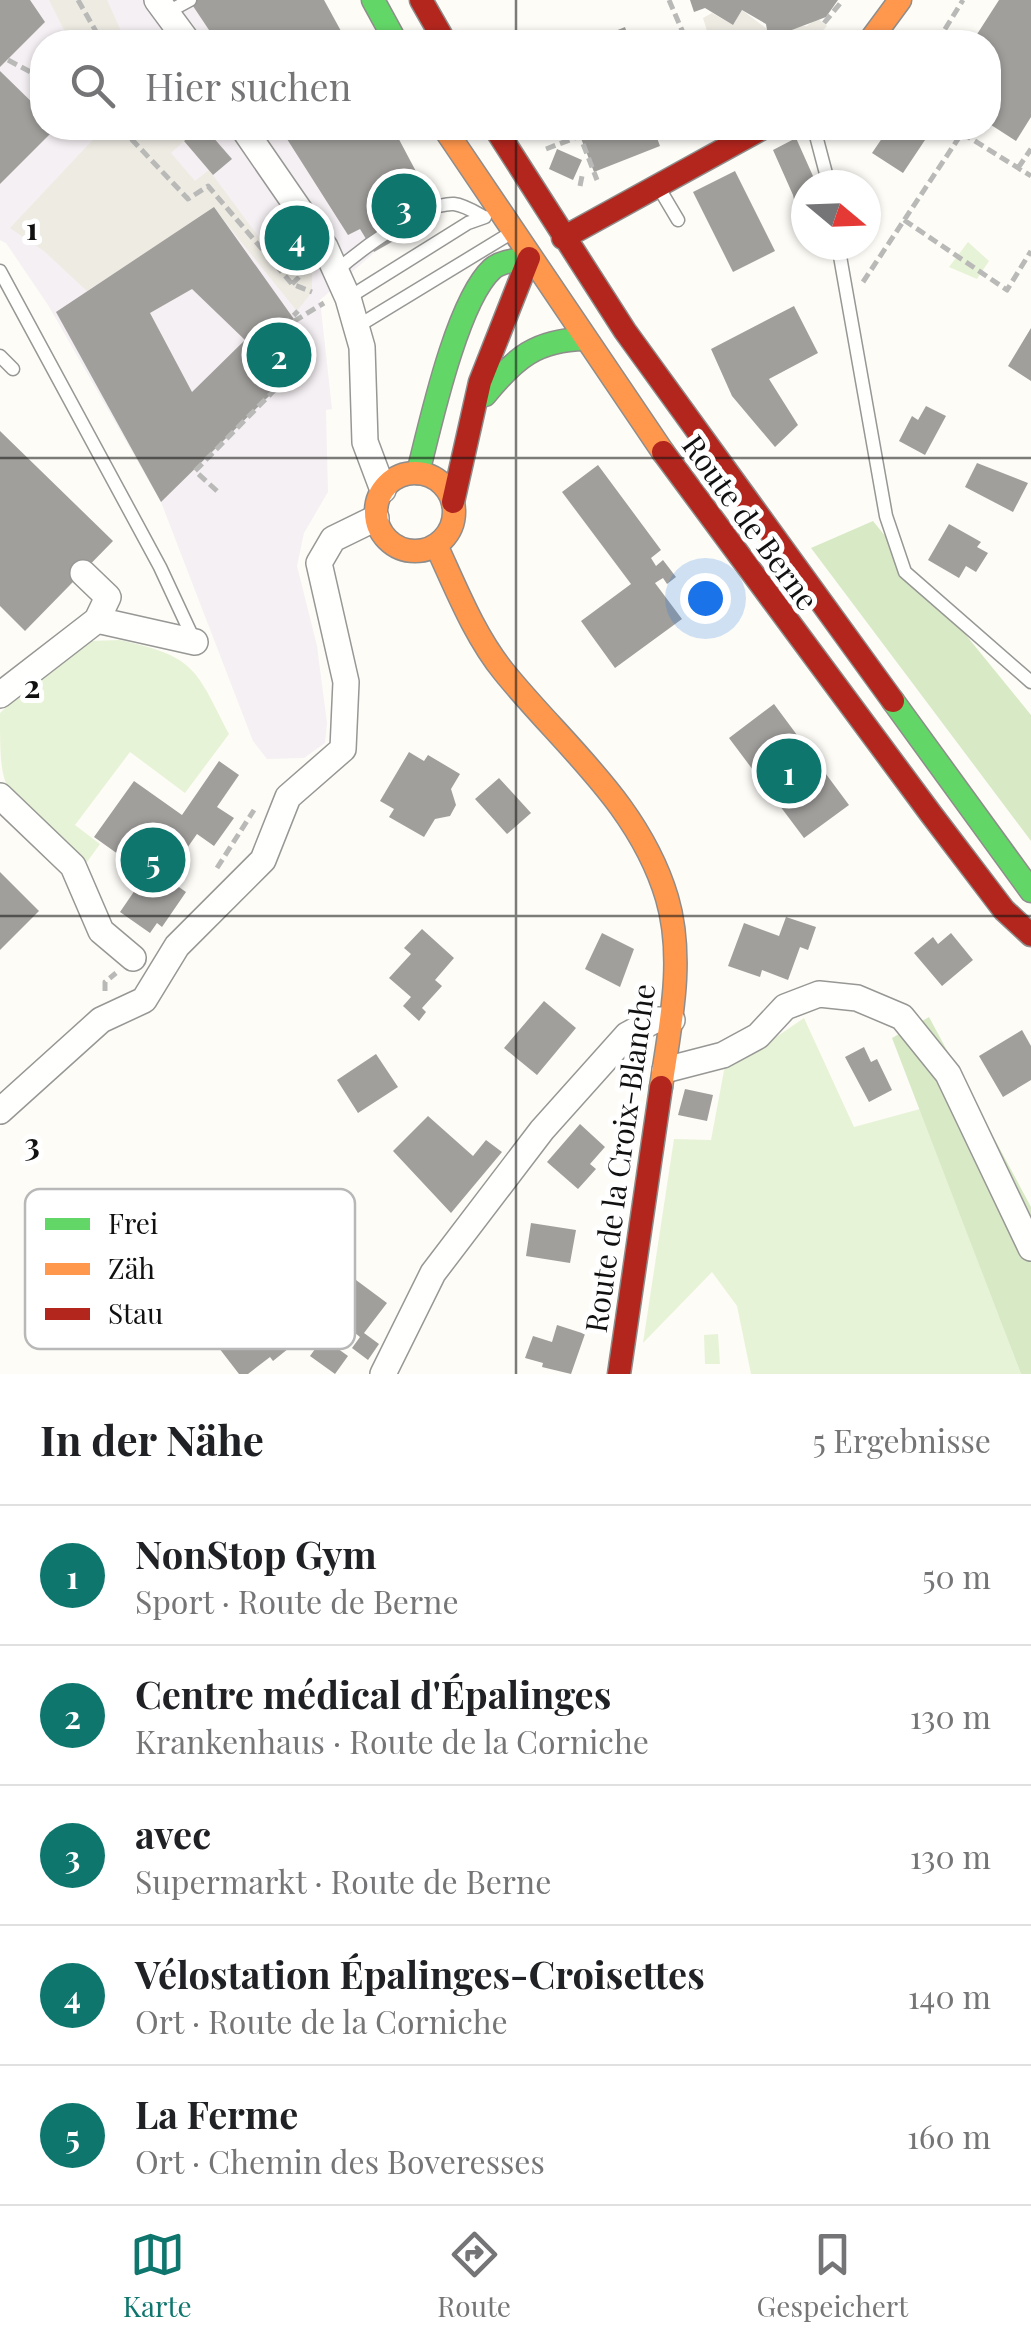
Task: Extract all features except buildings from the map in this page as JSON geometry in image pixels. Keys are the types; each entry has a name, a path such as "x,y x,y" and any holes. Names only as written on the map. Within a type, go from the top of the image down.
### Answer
{"street":[{"path":"373,0 389,30"},
{"path":"421,0 438,30"},
{"path":"878,30 900,0"},
{"path":"162,6 179,30"},
{"path":"251,140 322,259 337,300 358,326 365,442 383,490 376,518 382,534 394,546 420,551 436,545 451,526 452,502 471,412 529,258"},
{"name":"Route de Berne","path":"453,140 521,233 529,258 585,339 812,658 1004,910 1031,935"},
{"name":"Route de Berne","path":"501,140 554,237 1031,891"},
{"path":"418,473 447,374 484,279 501,264 529,258 554,237 740,140"},
{"path":"471,412 529,346 554,339 585,339"},
{"path":"383,490 402,475 418,473 440,482 452,502"},
{"path":"0,1111 116,1010 144,1000 177,946 262,860 288,797 343,749 346,682 319,564 333,539 376,518"},
{"name":"Route de la Croix-Blanche","path":"436,545 478,633 502,670 621,802 645,842 668,900 674,932 672,1020 619,1374"},
{"path":"0,694 97,620 108,597 82,572"},
{"path":"97,620 195,642"},
{"path":"0,796 74,866 101,932 133,958"},
{"path":"665,1070 723,1055 758,1036 786,1008 819,994 858,998 902,1017 948,1074 1031,1248"},
{"path":"383,1374 433,1273 530,1146 627,1035 655,1020 672,1020"}],"lane":[{"path":"162,6 190,0"},
{"path":"817,140 825,170"},
{"path":"657,184 678,220"},
{"path":"322,259 357,253 435,206 458,204 521,233"},
{"path":"337,300 468,223 485,218"},
{"path":"358,326 521,233"},
{"path":"840,260 886,516 905,572 1031,682"},
{"path":"0,270 160,568 195,642"},
{"path":"0,356 13,370"}],"path":[{"path":"78,0 95,30"},
{"path":"670,0 681,30"},
{"path":"824,23 842,0"},
{"path":"944,30 963,0"},
{"path":"8,60 30,72"},
{"path":"132,140 188,199 208,186 292,284 312,292"},
{"path":"534,154 570,140"},
{"path":"582,140 597,180"},
{"path":"846,295 861,285 957,140"},
{"path":"973,140 1031,176"},
{"path":"1018,168 1031,148"},
{"path":"580,186 582,176"},
{"path":"904,220 1007,290 1031,251"},
{"path":"292,284 322,259"},
{"path":"278,331 337,300"},
{"path":"278,331 298,311"},
{"path":"217,492 195,471 302,362 278,331"},
{"path":"116,1010 106,1000 105,982 133,958"}],"shaded area":[{"path":"0,0 324,0 340,30 30,30 30,140 399,140 439,215 375,252 320,300 332,409 326,410 328,492 304,533 297,566 317,646 327,723 325,743 304,758 267,759 253,741 161,502 48,305 6,243 0,240"},
{"path":"49,0 107,0 121,30 64,30"},
{"path":"742,10 768,30 707,30 703,18 712,13 733,25"},
{"path":"817,18 827,26 823,30 787,30 807,26"},
{"path":"93,140 183,140 171,153 195,181 209,170 269,251 305,257 312,274 312,292 297,311 214,208 87,291 44,251 10,228"}],"green space":[{"path":"968,242 989,261 977,279 949,267"},
{"path":"873,521 1031,715 1031,841 811,548"},
{"path":"120,640 164,653 190,669 229,734 185,793 130,752 75,825 100,844 87,862 66,840 28,813 8,789 1,759 0,713 39,676 89,641"},
{"path":"929,1017 1031,1207 1031,1374 1021,1374 892,1038"},
{"path":"804,1018 854,1127 920,1109 1021,1374 751,1374 737,1306 712,1272 643,1343 674,1139 711,1140 726,1060 766,1044"},
{"path":"718,1334 720,1364 705,1364 704,1335"}],"traffic: fast":[{"path":"373,0 389,30"},
{"path":"418,473 446,365 467,308 492,269 529,258"},
{"path":"485,395 528,353 553,343 585,339"},
{"path":"893,701 1031,891"}],"traffic: slow":[{"path":"878,30 900,0"},
{"path":"452,140 663,452"},
{"path":"415,473 443,484 454,512 443,540 415,551 387,540 376,512 387,484 415,473"},
{"path":"436,545 493,658 619,805 654,864 667,898 675,945 672,1016 661,1087"}],"traffic: jam":[{"path":"421,0 438,30"},
{"path":"503,140 625,331 893,701"},
{"path":"563,238 741,140"},
{"path":"453,502 480,382 529,258"},
{"path":"663,452 1004,910 1031,935"},
{"path":"619,1374 661,1087"}],"place":[{"name":"avec","path":"404,206"},
{"name":"Vélostation Épalinges-Croisettes","path":"297,238"},
{"name":"Centre médical d'Épalinges","path":"279,355"},
{"name":"NonStop Gym","path":"789,771"},
{"name":"La Ferme","path":"153,860"}]}
